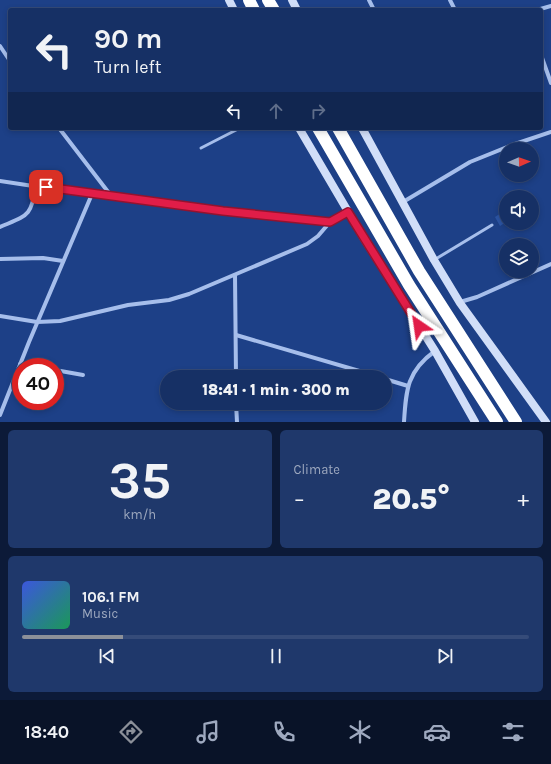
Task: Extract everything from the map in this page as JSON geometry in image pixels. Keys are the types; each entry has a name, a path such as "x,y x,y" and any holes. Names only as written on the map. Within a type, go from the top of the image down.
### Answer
{"highway":[{"path":"319,130 409,285 497,422"},
{"path":"339,130 419,271 516,422"}],"street":[{"path":"0,46 8,58"},
{"path":"543,61 551,83"},
{"path":"61,130 112,198"},
{"path":"300,130 348,212 435,351 475,422"},
{"path":"363,130 404,202 434,260 460,302 546,422"},
{"path":"404,202 470,162 512,144 551,132"},
{"path":"0,181 112,198 330,222"},
{"path":"0,227 24,217 30,212 33,206 36,186"},
{"path":"22,358 92,194"},
{"path":"0,316 37,322 60,321 128,305 169,300 189,294 307,244 318,236 330,222 348,212"},
{"path":"0,259 43,258 63,261"},
{"path":"460,302 477,297 551,264"},
{"path":"235,275 236,370"},
{"path":"236,335 356,370"},
{"path":"404,422 408,386 413,373 425,358 435,351"},
{"path":"64,372 83,375"},
{"path":"392,381 408,386"},
{"path":"0,414 12,384"},
{"path":"236,410 237,422"}],"lane":[{"path":"201,148 236,130"},
{"path":"434,260 492,225"}],"building":[{"path":"499,214 499,224 495,217"}],"route":[{"path":"46,187 112,198 330,222 348,212 419,326"}]}
